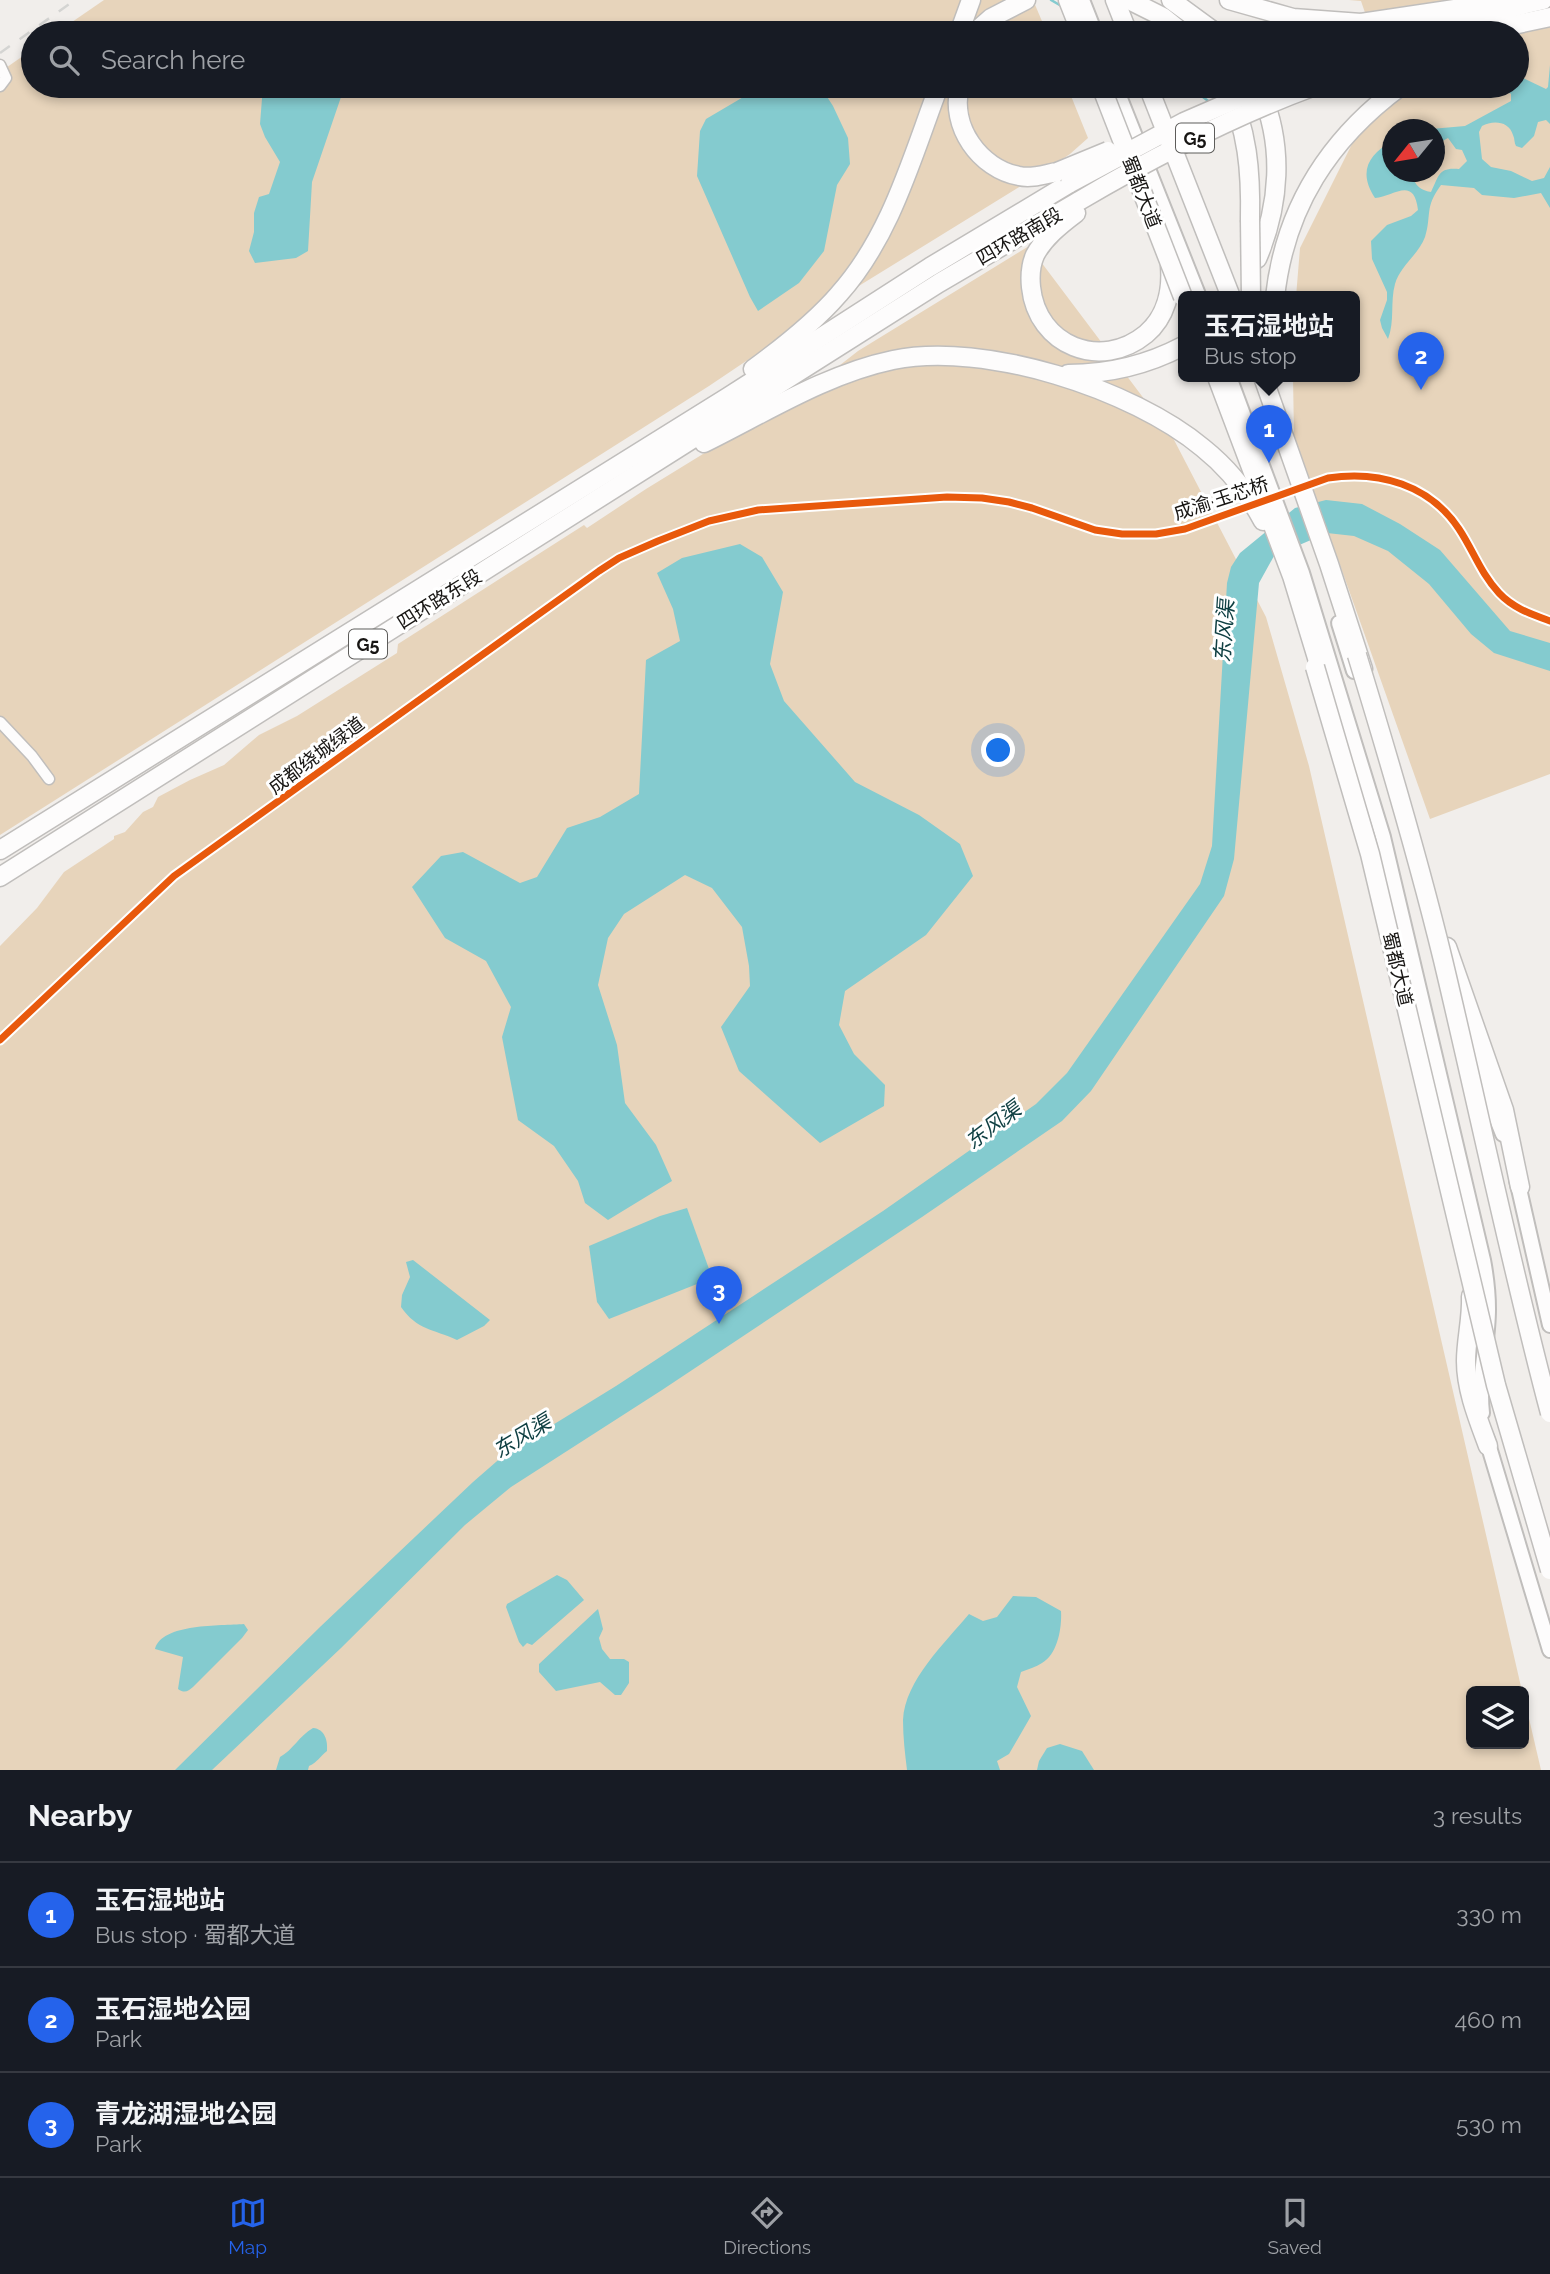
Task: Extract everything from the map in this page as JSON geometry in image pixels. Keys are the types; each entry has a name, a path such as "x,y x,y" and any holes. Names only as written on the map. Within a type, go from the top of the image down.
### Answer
{"highway":[{"path":"963,21 971,0"},
{"path":"988,21 1026,0"},
{"path":"1071,0 1079,21"},
{"path":"1115,0 1123,21"},
{"path":"1129,0 1168,21"},
{"path":"1171,0 1200,21"},
{"path":"1229,0 1293,18 1319,21"},
{"path":"1374,21 1514,0"},
{"path":"1456,21 1543,0"},
{"path":"1529,23 1550,19"},
{"path":"1529,27 1550,19"},
{"path":"733,406 839,294 866,259 887,221 934,98"},
{"path":"959,98 961,123 968,140 977,153 992,165 1021,177 1063,178"},
{"path":"1108,98 1183,291"},
{"name":"蜀都大道","path":"1108,98 1183,291"},
{"path":"1153,98 1229,291"},
{"path":"1232,98 1244,129 1249,163 1251,291"},
{"name":"四环路南段","path":"733,406 930,267 1063,178 1239,98"},
{"path":"1257,258 1274,207 1277,167 1274,130 1263,98"},
{"name":"四环路南段","path":"733,406 939,283 1078,207 1144,163 1287,98"},
{"path":"1276,291 1288,233 1312,181 1336,146 1363,116 1386,98"},
{"path":"1078,207 1042,243 1034,258 1030,281 1032,301 1041,320 1053,335 1069,345 1088,351 1121,349 1154,328 1170,294 1168,249"},
{"path":"624,472 733,406 896,359 970,357 1041,370 1093,373 1125,368 1159,358 1178,348"},
{"path":"1041,370 1093,387 1142,408 1204,448 1259,490"},
{"path":"1217,382 1259,490 1297,575 1366,818 1417,1020 1466,1247 1471,1304 1466,1361 1473,1404 1488,1446"},
{"name":"蜀都大道","path":"1217,382 1284,572 1345,765 1393,947 1496,1385 1550,1570"},
{"path":"1264,382 1388,750 1432,903 1504,1110 1520,1187"},
{"path":"1264,382 1325,555 1389,759 1442,958 1505,1236 1550,1413"},
{"path":"1273,382 1275,411"},
{"name":"四环路东段","path":"0,850 733,406"},
{"name":"四环路东段","path":"0,877 624,472"}],"main road":[{"path":"1082,0 1090,21"},
{"path":"1109,0 1117,21"},
{"path":"1120,98 1197,291"},
{"path":"1147,98 1222,291"},
{"path":"1230,382 1259,490 1297,575"},
{"path":"1257,382 1295,478"},
{"path":"1520,1187 1550,1325"},
{"path":"1488,1446 1550,1650"}],"street":[{"path":"0,65 6,78 0,86"},
{"path":"0,722 32,756 49,779"}],"shaded area":[{"path":"104,0 1033,0 1042,21 73,21"},
{"path":"1349,0 1550,0 1550,774 1430,819 1294,435 1293,382 1360,382 1360,291 1296,291 1300,248 1355,138 1394,102 1393,98 1529,98 1529,21 1368,21 1361,1"},
{"path":"21,57 21,98 1072,98 1088,138 1070,154 1034,178 849,292 709,386 0,835 0,72"},
{"path":"1029,246 1172,436 1266,617 1309,766 1521,1686 1466,1686 1466,1749 1529,1749 1529,1718 1541,1770 0,1770 0,946 37,908 64,872 114,839 114,836 125,832 143,812 153,807 158,797 224,765 259,735 297,716 397,653 398,644 584,525 587,528 812,387 858,351"}],"water":[{"path":"1550,65 1550,124 1546,120 1538,122 1534,136 1522,148 1516,146 1511,130 1504,124 1486,124 1479,132 1482,159 1491,167 1511,171 1532,181 1544,178 1550,167 1550,208 1541,193 1514,198 1482,195 1474,188 1441,185 1430,206 1425,237 1397,278 1388,339 1380,320 1387,292 1372,259 1371,241 1387,225 1411,216 1418,210 1416,199 1407,191 1375,198 1367,180 1368,165 1372,158 1382,148 1382,182 1415,182 1421,189 1431,192 1436,182 1445,182 1445,170 1459,169 1467,161 1462,150 1456,149 1448,138 1445,140 1445,128 1465,126 1511,101 1511,98 1529,98 1529,81 1546,89"},
{"path":"262,98 341,98 312,182 308,251 296,258 255,263 249,251 254,232 254,213 259,197 269,194 280,162 260,124"},
{"path":"742,98 828,98 848,138 850,164 837,185 824,251 799,283 758,311 697,176 700,131 706,119"},
{"name":"东风渠","path":"1326,500 1362,504 1440,550 1510,631 1550,643 1550,671 1494,653 1471,634 1429,584 1388,551 1354,536 1327,533 1274,556 1259,583 1234,859 1224,896 1091,1091 1062,1121 922,1217 511,1487 465,1525 212,1770 175,1770 320,1627 504,1455 616,1386 883,1211 1036,1104 1067,1073 1200,884 1212,846 1227,583 1231,567 1240,553 1295,508"},
{"path":"740,544 762,557 783,592 770,664 784,701 855,782 919,815 960,844 973,876 926,935 845,991 839,1025 854,1054 885,1085 884,1106 820,1143 739,1071 721,1027 750,986 749,966 742,927 712,888 685,875 624,914 608,938 598,985 617,1045 625,1103 656,1145 672,1181 608,1220 585,1203 578,1181 554,1146 518,1120 502,1037 511,1007 486,961 445,938 412,887 441,856 463,852 520,883 537,877 567,828 600,817 639,794 646,660 680,641 673,609 657,573 682,558"},
{"path":"687,1208 709,1269 697,1284 609,1319 597,1302 589,1246 660,1216"},
{"path":"413,1260 490,1320 457,1340 413,1320 401,1307 402,1295 410,1277 406,1262"},
{"path":"557,1575 567,1580 584,1600 532,1645 527,1643 523,1647 507,1604"},
{"path":"1013,1596 1036,1597 1061,1611 1061,1625 1058,1640 1047,1659 1021,1672 1017,1687 1031,1716 1009,1754 997,1761 1000,1770 907,1770 903,1720 905,1705 918,1677 969,1614 983,1621 997,1617"},
{"path":"598,1609 603,1629 599,1638 602,1649 610,1659 624,1659 629,1662 629,1683 621,1695 615,1695 600,1682 556,1691 539,1672 539,1664"},
{"path":"244,1624 248,1630 242,1638 193,1687 185,1692 178,1689 183,1657 155,1649 160,1641 180,1630"},
{"path":"313,1728 325,1736 327,1751 309,1766 308,1770 276,1770 280,1757"},
{"path":"1060,1744 1082,1751 1094,1770 1037,1770 1047,1748"}],"waterway":[{"path":"1051,0 1063,7"},
{"path":"1204,98 1211,103"}],"railway":[{"path":"45,21 75,0"},
{"path":"0,53 21,38"}],"cycle path":[{"name":"成渝·玉芯桥","path":"0,1040 174,876 599,571 619,558 709,521 758,510 947,497 982,498 1032,508 1095,530 1122,534 1156,534 1185,529 1328,478 1366,476 1402,484 1433,501 1459,529 1482,570 1499,593 1516,607 1550,621"}],"place":[{"name":"玉石湿地公园","path":"1421,390"},
{"name":"玉石湿地站","path":"1269,463"},
{"name":"青龙湖湿地公园","path":"719,1324"}]}
